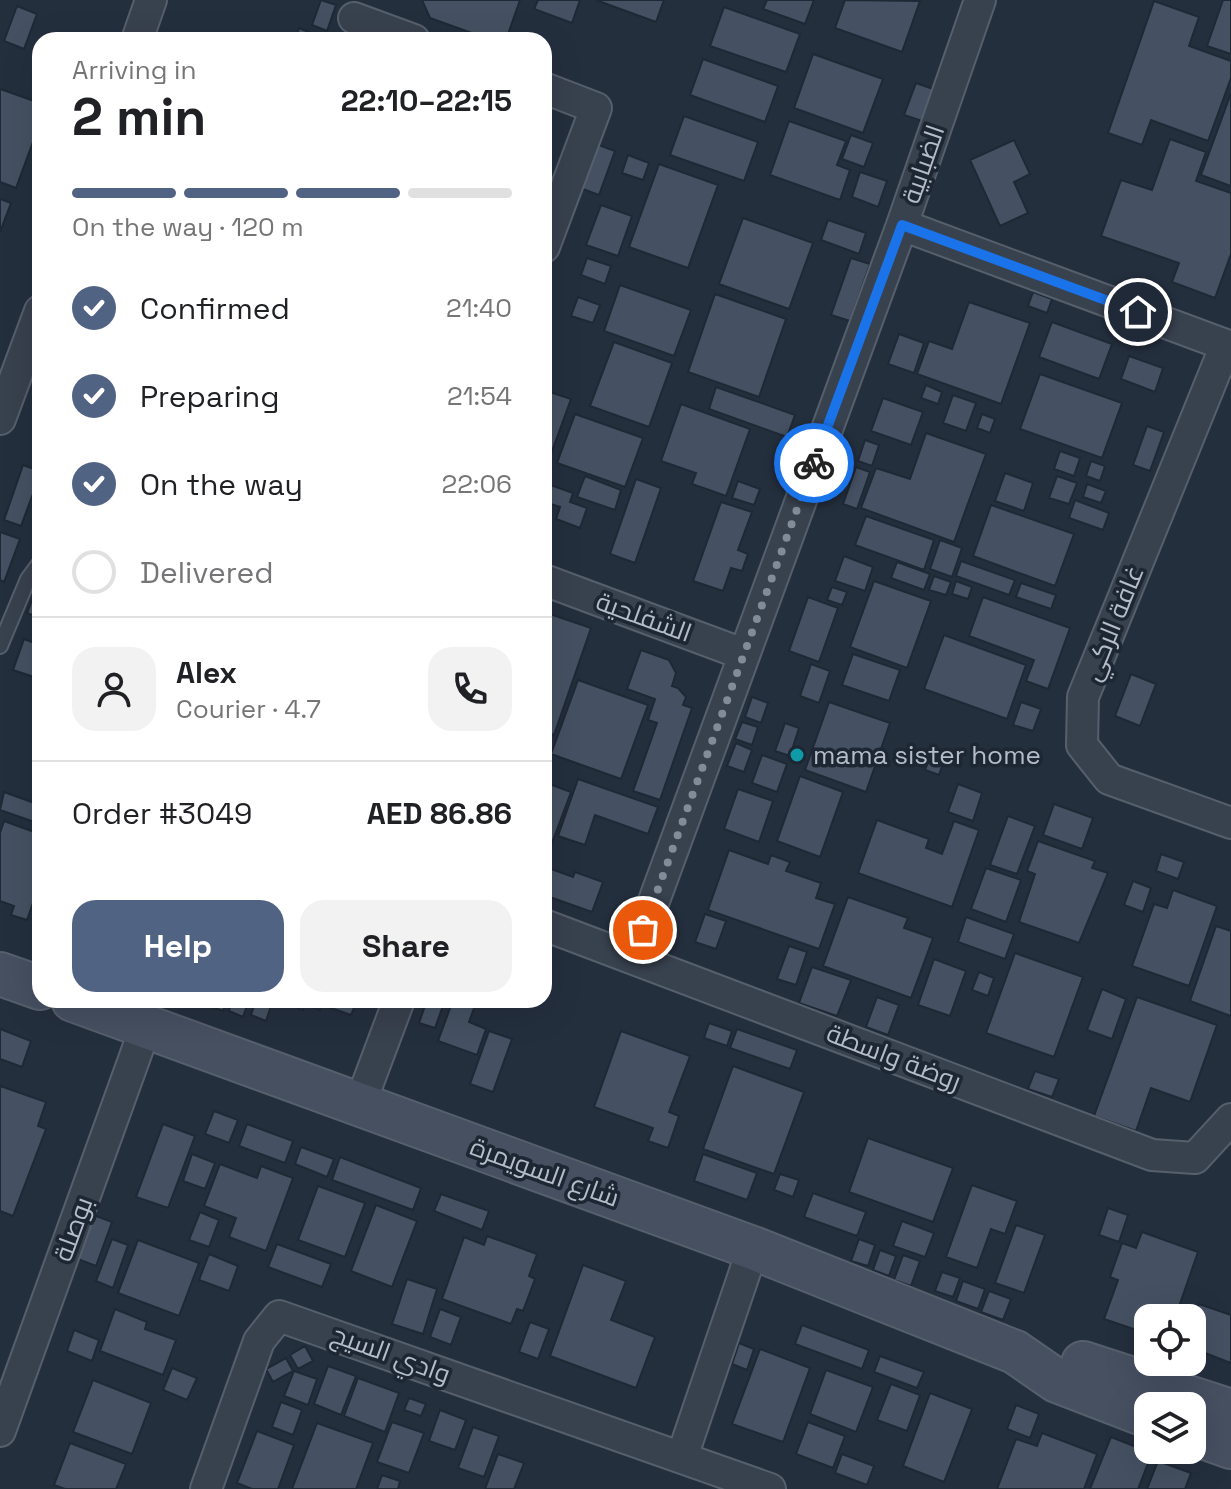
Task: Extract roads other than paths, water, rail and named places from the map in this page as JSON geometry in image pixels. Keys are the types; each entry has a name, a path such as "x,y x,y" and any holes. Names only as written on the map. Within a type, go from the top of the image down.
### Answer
{"street":[{"path":"140,32 151,0"},
{"name":"الضبابية","path":"633,958 902,225 980,0"},
{"path":"354,19 391,32"},
{"path":"552,91 596,108 552,226"},
{"path":"902,225 1228,346"},
{"path":"0,419 32,333"},
{"name":"غافة الركي","path":"1228,346 1083,697 1082,745 1109,779 1231,823"},
{"name":"الشفلحية","path":"552,583 743,654"},
{"name":"روضة واسطة","path":"552,928 1152,1155 1195,1158 1231,1119"},
{"path":"0,974 32,985"},
{"name":"شارع السويمرة","path":"95,1008 753,1248 1015,1352 1057,1381 1134,1411"},
{"path":"360,1104 396,1008"},
{"name":"بوصلة","path":"0,1431 146,1026"},
{"path":"682,1457 753,1248"},
{"name":"وادي السيج","path":"206,1489 259,1341 279,1316 770,1489"},
{"name":"شارع السويمرة","path":"1015,1352 1064,1357 1231,1411"},
{"path":"1206,1438 1231,1447"}],"lane":[{"path":"0,646 32,574"}],"place":[{"name":"mama sister home","path":"797,755"}]}
